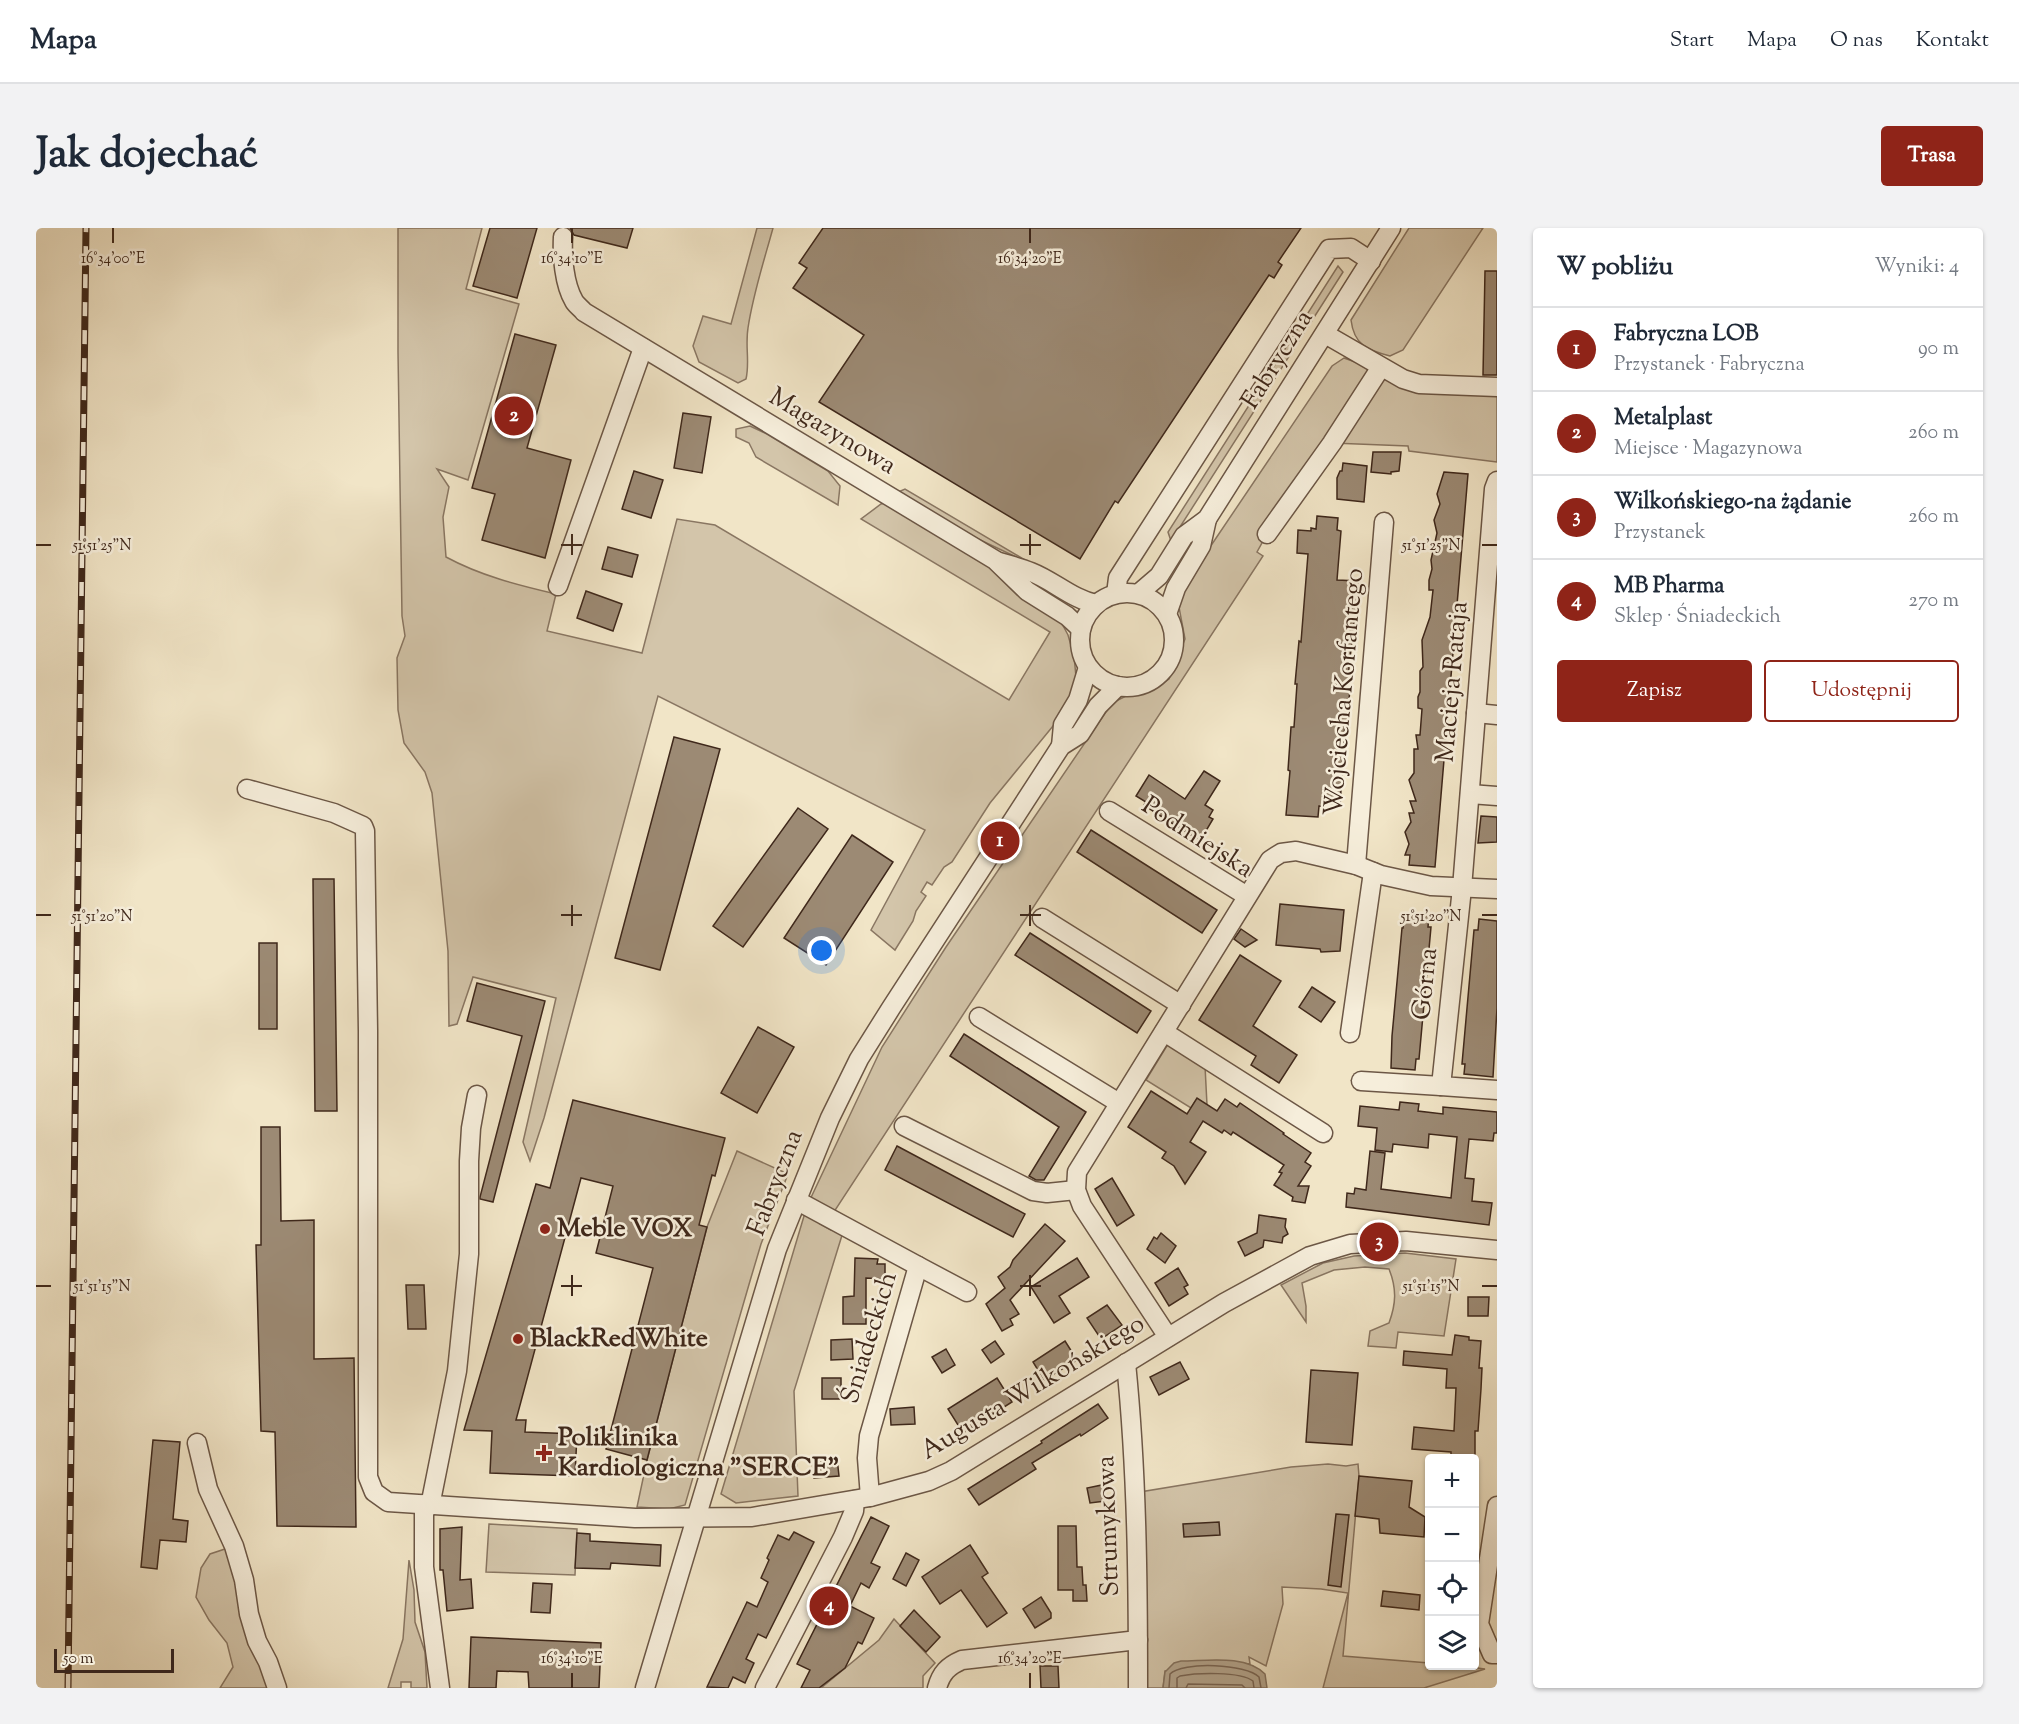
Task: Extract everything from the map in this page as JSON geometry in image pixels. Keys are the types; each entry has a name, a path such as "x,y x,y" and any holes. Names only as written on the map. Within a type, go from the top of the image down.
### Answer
{"street":[{"name":"Fabryczna","path":"1167,614 1176,588 1201,546 1207,519 1391,228"},
{"name":"Magazynowa","path":"563,237 565,267 574,302 591,316 995,560 1032,573 1086,602 1096,604"},
{"path":"1116,594 1118,578 1329,249 1351,248 1371,261"},
{"path":"1324,334 1381,367 1419,384 1497,387"},
{"path":"558,586 643,348"},
{"path":"1267,534 1332,443 1381,367"},
{"name":"Macieja Rataja","path":"1462,888 1494,489 1497,481"},
{"name":"Fabryczna","path":"1138,594 1159,576 1184,536 1207,519"},
{"name":"Wojciecha Korfantego","path":"1356,865 1384,522"},
{"name":"Magazynowa","path":"995,560 1027,591 1067,616 1081,629"},
{"path":"1116,594 1138,594 1154,601 1167,614 1173,626 1175,640 1173,654 1167,666 1145,684 1132,687 1118,686 1101,679 1088,667 1081,649 1081,629 1089,611 1096,604 1116,594"},
{"name":"Fabryczna","path":"1061,746 1063,725 1078,700 1088,667"},
{"name":"Fabryczna","path":"645,1688 777,1249 830,1118 859,1059 1061,746 1080,734 1098,706 1118,686"},
{"path":"1476,713 1497,715"},
{"name":"Augusta Wilkońskiego","path":"247,789 358,822 365,831 368,1031 368,1477 369,1485 380,1498 396,1503 625,1518 752,1517 863,1498 928,1481 951,1471 1168,1337 1310,1256 1350,1244 1406,1241 1497,1250"},
{"path":"1470,794 1497,796"},
{"name":"Podmiejska","path":"1076,1190 1077,1172 1247,896 1109,811"},
{"path":"1247,896 1270,860 1281,853 1296,851 1431,886 1497,889"},
{"path":"1350,1032 1373,872"},
{"name":"Górna","path":"1441,1086 1462,888"},
{"path":"1042,918 1181,1005"},
{"path":"979,1017 1119,1103"},
{"path":"1164,1032 1323,1133"},
{"path":"1361,1081 1497,1090"},
{"path":"440,1688 424,1567 427,1505 457,1371 469,1254 471,1128 477,1095"},
{"path":"904,1126 1033,1191 1047,1193 1076,1190 1082,1206 1168,1337"},
{"name":"Śniadeckich","path":"796,1200 967,1292"},
{"name":"Śniadeckich","path":"765,1688 843,1537 854,1511 863,1498 869,1436 918,1266"},
{"name":"Strumykowa","path":"1126,1363 1134,1472 1138,1688"},
{"path":"197,1443 208,1489 234,1546 257,1641 268,1662 277,1688"},
{"path":"1497,1506 1479,1624 1492,1654 1497,1654"},
{"path":"937,1688 945,1671 962,1660 1138,1640"}],"shaded area":[{"path":"398,228 482,228 466,289 519,304 468,480 437,469 449,487 443,517 446,557 486,575 556,594 547,631 642,653 677,519 715,525 1009,700 1050,632 861,519 881,504 895,500 889,496 905,489 1035,566 898,501 995,560 1060,620 1068,635 1074,656 1077,687 1062,715 990,803 952,862 944,867 932,885 927,882 921,892 926,896 895,950 871,930 925,830 658,696 544,1118 530,1161 523,1142 556,998 473,977 457,1024 449,1026 448,951 432,793 425,772 404,743 398,710 397,658 405,636 402,616"},
{"path":"757,228 773,228 750,315 746,379 738,383 699,362 693,346 703,316 731,324"},
{"path":"1409,228 1483,228 1403,350 1390,356 1368,349 1363,345 1355,335 1351,320"},
{"path":"1338,266 1343,272 1171,541 1168,532"},
{"path":"1344,358 1403,379 1497,387 1497,462 1409,451 1408,446 1332,443 1267,534 1257,552 1263,556 830,1218 820,1224 831,1230 843,1232 794,1391 798,1496 736,1503 721,1494 807,1206 882,1047 946,947 1112,703 1126,696 1146,693 1169,679 1185,639 1178,602 1206,553 1332,366"},
{"path":"750,426 828,471 840,486 838,505 756,457 749,443 736,437 736,429"},
{"path":"1168,1044 1205,1066 1207,1105 1197,1099 1191,1108 1146,1080"},
{"path":"737,1151 788,1174 761,1244 685,1505 669,1509 637,1507 707,1227"},
{"path":"1405,1253 1456,1259 1444,1336 1398,1332 1396,1348 1368,1346 1370,1331 1389,1323 1391,1316 1394,1290 1389,1269 1365,1267 1334,1270 1302,1283 1306,1322 1281,1285 1323,1263 1354,1256"},
{"path":"1358,1464 1359,1476 1343,1656 1425,1663 1425,1670 1485,1669 1424,1688 1323,1688 1348,1593 1282,1587 1283,1604 1266,1666 1249,1657 1250,1664 1233,1662 1165,1671 1163,1688 1138,1688 1134,1493 1291,1467"},
{"path":"489,1524 577,1529 575,1575 486,1572"},
{"path":"234,1546 277,1688 220,1688 233,1667 227,1643 209,1620 196,1597 201,1568 210,1554"},
{"path":"409,1560 414,1590 415,1622 425,1652 427,1688 411,1688 411,1682 401,1682 401,1688 388,1688 403,1639"},
{"path":"894,1619 935,1663 923,1676 923,1688 821,1688 879,1640"}],"water":[{"path":"1225,1660 1247,1664 1265,1674 1267,1688 1163,1688 1165,1672 1174,1663"}],"building":[{"path":"490,228 537,228 517,298 473,286"},
{"path":"570,228 633,228 627,248 574,235"},
{"path":"823,228 1301,228 1278,262 1282,265 1274,278 1269,275 1118,503 1115,501 1080,559 819,402 864,335 793,288 807,268 799,263"},
{"path":"1485,271 1497,271 1497,375 1483,375"},
{"path":"515,334 556,345 527,448 571,460 545,558 482,540 495,494 472,488"},
{"path":"683,413 711,417 702,473 674,468"},
{"path":"1373,452 1401,452 1399,471 1391,472 1391,474 1371,472"},
{"path":"1343,463 1367,466 1364,502 1337,499 1337,478 1342,471"},
{"path":"634,471 663,480 651,518 622,509"},
{"path":"1444,472 1468,474 1435,867 1409,865 1410,855 1405,855 1409,844 1405,832 1411,822 1409,813 1414,813 1410,801 1416,801 1409,780 1414,773 1414,749 1418,749 1416,735 1420,735 1422,709 1418,708 1418,697 1420,671 1423,667 1422,640 1430,617 1433,590 1429,590 1429,580 1437,533 1434,520 1440,504 1437,494"},
{"path":"1317,516 1338,518 1337,530 1341,531 1337,580 1359,581 1349,667 1348,689 1350,689 1347,721 1345,721 1340,807 1319,806 1318,817 1286,815 1291,727 1294,727 1297,684 1295,684 1308,554 1297,553 1298,530 1316,529"},
{"path":"608,547 638,555 632,577 602,569"},
{"path":"586,591 622,604 613,631 577,618"},
{"path":"674,737 720,749 660,970 615,958"},
{"path":"1204,771 1220,781 1205,805 1213,810 1209,817 1213,819 1200,841 1144,805 1146,802 1136,796 1149,775 1185,799"},
{"path":"798,808 828,829 743,947 713,926"},
{"path":"1481,816 1497,817 1497,842 1478,843"},
{"path":"1091,830 1217,910 1202,933 1077,852"},
{"path":"852,835 893,862 826,965 784,938"},
{"path":"313,879 334,879 337,1111 315,1111"},
{"path":"1280,904 1344,910 1340,951 1321,952 1320,949 1276,945"},
{"path":"1405,914 1429,915 1428,927 1431,927 1419,1059 1416,1059 1415,1070 1391,1068 1392,1036"},
{"path":"1479,919 1497,921 1497,1008 1493,1077 1464,1074 1465,1064 1462,1064 1474,930 1478,930"},
{"path":"1241,929 1257,940 1245,947 1234,939"},
{"path":"1030,933 1151,1011 1137,1033 1015,955"},
{"path":"259,943 277,943 277,1029 259,1029"},
{"path":"1240,955 1281,981 1253,1026 1297,1055 1279,1083 1251,1065 1256,1056 1199,1020"},
{"path":"477,983 545,1001 493,1202 480,1199 480,1197 522,1036 467,1021"},
{"path":"1312,987 1335,1002 1321,1022 1299,1007"},
{"path":"758,1027 794,1047 757,1113 721,1093"},
{"path":"964,1034 1086,1112 1044,1180 1036,1180 1029,1176 1059,1127 950,1056"},
{"path":"1151,1091 1187,1114 1197,1098 1217,1111 1225,1099 1237,1107 1240,1103 1284,1133 1311,1153 1305,1162 1311,1166 1298,1186 1309,1186 1305,1203 1292,1201 1293,1197 1274,1185 1284,1165 1233,1132 1231,1135 1224,1130 1222,1133 1203,1121 1190,1142 1206,1152 1185,1184 1174,1166 1162,1158 1166,1152 1128,1127"},
{"path":"573,1100 725,1138 715,1176 712,1175 699,1225 707,1227 647,1460 606,1449 653,1268 596,1253 613,1186 581,1178 516,1420 526,1420 525,1432 577,1434 575,1476 490,1473 492,1431 464,1430 536,1184 550,1188"},
{"path":"1400,1102 1419,1104 1418,1111 1443,1114 1443,1107 1497,1112 1497,1133 1494,1133 1493,1141 1469,1139 1465,1178 1474,1179 1472,1201 1492,1203 1489,1225 1346,1207 1347,1193 1354,1194 1355,1188 1366,1190 1370,1151 1385,1153 1381,1189 1451,1198 1457,1137 1429,1134 1428,1148 1393,1144 1392,1152 1375,1150 1377,1128 1358,1126 1360,1106 1399,1110"},
{"path":"261,1127 280,1127 281,1221 314,1220 314,1359 354,1358 356,1527 277,1526 275,1432 261,1431 256,1245 261,1245"},
{"path":"897,1146 1025,1214 1013,1237 885,1170"},
{"path":"1112,1178 1134,1215 1117,1226 1095,1189"},
{"path":"1259,1215 1286,1219 1285,1227 1288,1234 1283,1237 1282,1243 1264,1240 1263,1247 1245,1256 1238,1242 1257,1233"},
{"path":"1045,1224 1065,1241 1010,1300 1019,1314 1010,1319 1013,1325 1002,1331 986,1304 1005,1288 998,1277 1010,1267 1013,1260"},
{"path":"1161,1233 1176,1246 1165,1263 1147,1249 1154,1237 1157,1239"},
{"path":"855,1258 878,1259 877,1264 885,1264 885,1279 866,1278 866,1324 843,1324 843,1297 854,1296"},
{"path":"1077,1258 1089,1277 1059,1296 1070,1313 1054,1323 1031,1287"},
{"path":"1178,1268 1188,1285 1184,1287 1188,1294 1169,1306 1155,1283"},
{"path":"406,1285 424,1285 426,1329 408,1329"},
{"path":"1468,1297 1489,1297 1488,1316 1468,1316"},
{"path":"1107,1305 1122,1325 1101,1339 1087,1318"},
{"path":"1455,1335 1481,1341 1479,1368 1482,1368 1481,1389 1478,1431 1475,1431 1475,1454 1451,1454 1451,1452 1412,1449 1414,1427 1454,1431 1456,1388 1446,1388 1447,1369 1403,1365 1404,1351 1452,1355"},
{"path":"852,1339 853,1359 831,1360 831,1340"},
{"path":"995,1341 1004,1354 991,1363 982,1350"},
{"path":"1065,1341 1077,1360 1044,1380 1033,1362"},
{"path":"946,1349 955,1365 942,1373 932,1357"},
{"path":"1180,1362 1189,1379 1159,1395 1150,1377"},
{"path":"1311,1370 1358,1373 1352,1445 1306,1442"},
{"path":"822,1378 841,1378 841,1399 822,1399"},
{"path":"997,1378 1012,1402 963,1433 948,1409"},
{"path":"1098,1404 1108,1418 1032,1463 1036,1469 979,1505 968,1489 1042,1443 1041,1441"},
{"path":"914,1407 915,1424 891,1425 890,1409"},
{"path":"153,1440 180,1442 173,1519 188,1521 186,1542 160,1540 157,1569 141,1567"},
{"path":"837,1458 839,1476 814,1478 812,1461"},
{"path":"1359,1476 1412,1481 1409,1507 1425,1517 1424,1537 1380,1533 1379,1519 1355,1516"},
{"path":"1102,1485 1105,1501 1090,1503 1087,1488"},
{"path":"1336,1514 1349,1515 1341,1587 1328,1585"},
{"path":"871,1517 889,1526 871,1563 880,1567 869,1588 861,1583 850,1606 874,1618 862,1644 858,1642 845,1668 819,1688 801,1688 810,1670 797,1664"},
{"path":"1219,1522 1220,1535 1184,1537 1183,1524"},
{"path":"1058,1526 1076,1526 1077,1567 1082,1567 1087,1601 1073,1601 1073,1590 1058,1590"},
{"path":"462,1527 460,1580 471,1579 473,1608 447,1611 443,1570 440,1570 440,1529"},
{"path":"794,1532 814,1542 766,1638 758,1634 746,1659 754,1663 745,1683 733,1677 728,1688 707,1687 747,1602 757,1607 768,1582 761,1578 778,1535 789,1540"},
{"path":"577,1533 590,1534 590,1541 661,1545 660,1566 611,1563 610,1569 575,1568"},
{"path":"970,1545 988,1573 982,1577 1007,1613 987,1627 961,1590 940,1604 922,1577"},
{"path":"906,1553 919,1560 906,1586 893,1579"},
{"path":"533,1583 552,1584 550,1613 531,1612"},
{"path":"1383,1591 1420,1595 1419,1610 1381,1606"},
{"path":"1041,1597 1051,1613 1051,1618 1035,1628 1023,1609"},
{"path":"914,1610 940,1637 926,1652 900,1626"},
{"path":"471,1637 601,1643 599,1688 529,1688 528,1672 497,1671 496,1688 469,1688"},
{"path":"1040,1666 1058,1666 1059,1688 1041,1688"}],"railway":[{"path":"68,1688 86,228"}],"place":[{"name":"Metalplast","path":"514,416"},
{"name":"Fabryczna LOB","path":"1000,841"},
{"name":"Meble VOX","path":"545,1229"},
{"name":"Wilkońskiego-na żądanie","path":"1379,1242"},
{"name":"BlackRedWhite","path":"518,1339"},
{"name":"Poliklinika Kardiologiczna \"SERCE\"","path":"544,1453"},
{"name":"MB Pharma","path":"829,1606"}]}
